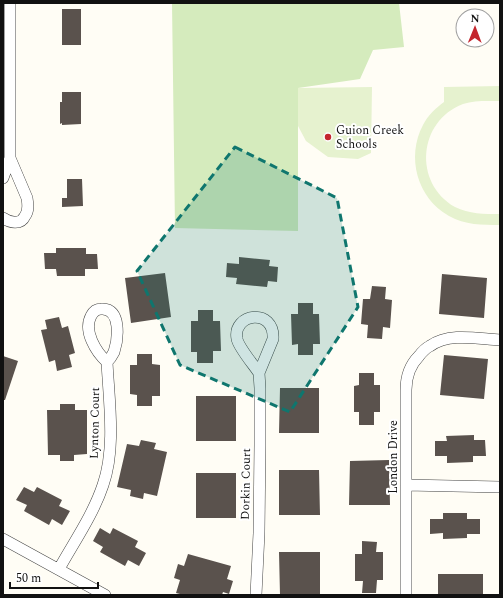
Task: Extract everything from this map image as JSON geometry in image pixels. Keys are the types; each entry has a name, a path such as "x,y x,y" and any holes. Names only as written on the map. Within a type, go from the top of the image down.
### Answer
{"street":[{"path":"3,178 10,158 10,3"},
{"path":"3,218 10,222 16,223 25,217 28,210 27,198 10,158"},
{"name":"Dorkin Court","path":"256,595 259,533 259,373 274,333 269,323 264,319 253,317 247,318 242,322 237,333 240,345 259,373"},
{"name":"London Drive","path":"406,595 406,390 411,366 416,358 430,346 440,341 459,338 500,340"},
{"name":"Lynton Court","path":"59,569 98,499 106,473 109,458 110,426 107,362"},
{"path":"406,485 500,487"},
{"path":"3,539 105,595"}],"highlighted area":[{"path":"235,147 337,198 358,307 290,412 180,365 137,271"}],"green space":[{"path":"172,3 399,3 404,47 373,50 360,79 298,88 298,231 175,228"},
{"path":"500,86 500,101 477,101 463,104 448,112 437,124 430,138 426,153 427,168 432,183 441,196 455,207 466,211 482,214 500,214 500,225 480,225 467,223 449,216 438,208 429,199 422,188 415,163 415,150 418,137 427,118 444,102 444,87"},
{"path":"372,87 371,153 358,159 328,157 306,141 298,126 298,88"}],"building":[{"path":"62,9 81,9 81,45 62,45"},
{"path":"62,92 81,92 81,124 60,124 60,102 62,102"},
{"path":"67,179 82,179 83,206 62,207 62,198 67,198"},
{"path":"56,248 86,248 86,254 97,254 98,269 85,269 85,276 57,276 56,269 45,269 44,253 56,253"},
{"path":"239,257 270,260 269,266 278,267 277,282 268,281 267,287 236,284 237,278 226,277 227,263 239,264"},
{"path":"165,273 171,317 131,323 125,278"},
{"path":"442,274 487,278 484,318 439,314"},
{"path":"372,286 386,287 385,299 392,300 390,328 383,327 382,339 367,338 368,325 361,324 363,299 370,299"},
{"path":"298,303 313,303 313,314 319,314 320,344 313,344 313,355 298,355 298,344 292,345 291,314 298,314"},
{"path":"198,310 213,310 213,321 220,321 221,351 213,351 213,363 197,363 197,352 191,352 191,321 198,321"},
{"path":"59,317 62,328 68,326 75,353 69,355 72,367 57,371 55,360 49,362 41,330 47,329 45,320"},
{"path":"137,354 152,354 152,364 160,365 160,396 152,396 152,406 137,406 137,395 130,394 130,365 137,365"},
{"path":"444,355 488,359 484,399 440,395"},
{"path":"3,356 18,361 5,400 3,400"},
{"path":"359,373 374,373 374,385 380,385 380,412 374,412 374,425 359,425 359,412 354,412 354,386 359,385"},
{"path":"280,388 319,388 319,433 279,433"},
{"path":"196,396 236,396 236,441 196,441"},
{"path":"60,404 75,404 75,410 87,410 87,454 74,455 74,461 60,461 60,455 48,455 47,410 60,410"},
{"path":"474,435 474,440 485,440 486,456 473,456 473,462 447,463 447,456 435,456 435,441 447,441 446,436"},
{"path":"141,440 156,443 154,449 167,452 157,496 144,493 143,499 130,496 131,490 117,487 127,444 139,446"},
{"path":"389,460 390,505 349,505 350,461"},
{"path":"279,470 319,470 320,515 279,515"},
{"path":"196,473 236,473 236,518 196,518"},
{"path":"24,487 34,492 37,487 62,500 59,506 70,511 62,525 52,519 49,525 24,511 27,505 16,500"},
{"path":"443,513 467,513 467,519 480,519 480,534 467,534 467,538 443,539 443,533 430,534 430,519 443,519"},
{"path":"100,528 110,534 113,528 138,541 135,547 146,553 139,566 128,560 125,566 100,552 103,547 93,541"},
{"path":"362,541 377,542 376,552 383,552 383,580 377,580 376,593 362,593 363,581 355,581 355,554 362,554"},
{"path":"279,552 320,552 320,595 280,595"},
{"path":"188,554 231,566 227,579 233,581 229,594 223,592 222,595 184,595 176,593 180,580 174,578 178,564 184,566"},
{"path":"438,574 483,574 483,595 438,595"}],"place":[{"name":"Guion Creek Schools","path":"328,137"}]}
